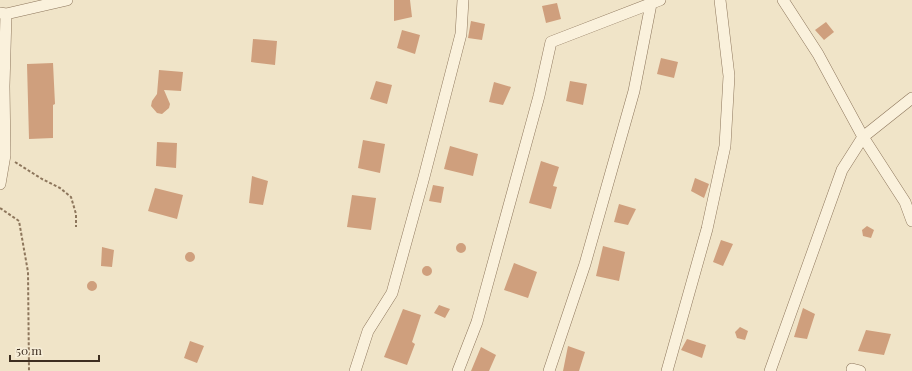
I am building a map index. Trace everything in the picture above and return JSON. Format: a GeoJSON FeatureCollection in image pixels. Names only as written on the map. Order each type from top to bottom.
{"type":"FeatureCollection","features":[{"type":"Feature","properties":{"kind":"street"},"geometry":{"type":"LineString","coordinates":[[0,184],[5,155],[3,13],[67,0]]}},
{"type":"Feature","properties":{"kind":"street"},"geometry":{"type":"LineString","coordinates":[[355,371],[368,330],[392,293],[461,34],[463,0]]}},
{"type":"Feature","properties":{"kind":"street"},"geometry":{"type":"LineString","coordinates":[[668,371],[707,229],[725,146],[730,76],[720,0]]}},
{"type":"Feature","properties":{"kind":"street"},"geometry":{"type":"LineString","coordinates":[[783,0],[818,54],[863,138],[905,202],[912,221]]}},
{"type":"Feature","properties":{"kind":"street"},"geometry":{"type":"LineString","coordinates":[[458,371],[477,322],[539,96],[551,42],[656,2]]}},
{"type":"Feature","properties":{"kind":"street"},"geometry":{"type":"LineString","coordinates":[[549,371],[585,264],[634,91],[656,2]]}},
{"type":"Feature","properties":{"kind":"street"},"geometry":{"type":"LineString","coordinates":[[770,371],[842,170],[863,138],[912,98]]}},
{"type":"Feature","properties":{"kind":"path"},"geometry":{"type":"LineString","coordinates":[[5,155],[25,169],[60,188],[70,197],[76,214],[76,227]]}},
{"type":"Feature","properties":{"kind":"path"},"geometry":{"type":"LineString","coordinates":[[0,208],[19,221],[28,272],[29,371]]}},
{"type":"Feature","properties":{"kind":"building"},"geometry":{"type":"Polygon","coordinates":[[[394,0],[410,0],[412,17],[394,21],[394,0]]]}},
{"type":"Feature","properties":{"kind":"building"},"geometry":{"type":"Polygon","coordinates":[[[557,3],[561,19],[546,23],[542,6],[557,3]]]}},
{"type":"Feature","properties":{"kind":"building"},"geometry":{"type":"Polygon","coordinates":[[[471,21],[485,24],[482,40],[468,38],[471,21]]]}},
{"type":"Feature","properties":{"kind":"building"},"geometry":{"type":"Polygon","coordinates":[[[826,22],[834,32],[824,40],[815,30],[826,22]]]}},
{"type":"Feature","properties":{"kind":"building"},"geometry":{"type":"Polygon","coordinates":[[[402,30],[420,35],[415,54],[397,48],[402,30]]]}},
{"type":"Feature","properties":{"kind":"building"},"geometry":{"type":"Polygon","coordinates":[[[253,39],[277,41],[275,65],[251,62],[253,39]]]}},
{"type":"Feature","properties":{"kind":"building"},"geometry":{"type":"Polygon","coordinates":[[[661,58],[678,62],[674,78],[657,74],[661,58]]]}},
{"type":"Feature","properties":{"kind":"building"},"geometry":{"type":"Polygon","coordinates":[[[53,63],[55,104],[53,105],[53,138],[29,139],[27,64],[53,63]]]}},
{"type":"Feature","properties":{"kind":"building"},"geometry":{"type":"Polygon","coordinates":[[[159,70],[183,72],[181,91],[164,90],[170,104],[169,108],[162,114],[157,113],[151,106],[152,101],[157,94],[159,70]]]}},
{"type":"Feature","properties":{"kind":"building"},"geometry":{"type":"Polygon","coordinates":[[[376,81],[392,85],[387,104],[370,99],[376,81]]]}},
{"type":"Feature","properties":{"kind":"building"},"geometry":{"type":"Polygon","coordinates":[[[570,81],[587,84],[583,105],[566,101],[570,81]]]}},
{"type":"Feature","properties":{"kind":"building"},"geometry":{"type":"Polygon","coordinates":[[[494,82],[511,87],[503,105],[489,102],[494,82]]]}},
{"type":"Feature","properties":{"kind":"building"},"geometry":{"type":"Polygon","coordinates":[[[363,140],[385,144],[380,173],[358,168],[363,140]]]}},
{"type":"Feature","properties":{"kind":"building"},"geometry":{"type":"Polygon","coordinates":[[[157,142],[177,143],[176,168],[156,166],[157,142]]]}},
{"type":"Feature","properties":{"kind":"building"},"geometry":{"type":"Polygon","coordinates":[[[450,146],[478,154],[473,176],[444,169],[450,146]]]}},
{"type":"Feature","properties":{"kind":"building"},"geometry":{"type":"Polygon","coordinates":[[[541,161],[559,167],[553,186],[557,187],[551,209],[529,203],[541,161]]]}},
{"type":"Feature","properties":{"kind":"building"},"geometry":{"type":"Polygon","coordinates":[[[252,176],[268,181],[263,205],[249,203],[252,176]]]}},
{"type":"Feature","properties":{"kind":"building"},"geometry":{"type":"Polygon","coordinates":[[[695,178],[709,184],[704,198],[691,191],[695,178]]]}},
{"type":"Feature","properties":{"kind":"building"},"geometry":{"type":"Polygon","coordinates":[[[433,185],[444,187],[441,203],[429,201],[433,185]]]}},
{"type":"Feature","properties":{"kind":"building"},"geometry":{"type":"Polygon","coordinates":[[[155,188],[183,195],[177,219],[148,211],[155,188]]]}},
{"type":"Feature","properties":{"kind":"building"},"geometry":{"type":"Polygon","coordinates":[[[352,195],[376,198],[371,230],[347,227],[352,195]]]}},
{"type":"Feature","properties":{"kind":"building"},"geometry":{"type":"Polygon","coordinates":[[[619,204],[636,209],[628,225],[614,222],[619,204]]]}},
{"type":"Feature","properties":{"kind":"building"},"geometry":{"type":"Polygon","coordinates":[[[867,226],[874,230],[871,238],[863,236],[862,230],[867,226]]]}},
{"type":"Feature","properties":{"kind":"building"},"geometry":{"type":"Polygon","coordinates":[[[721,240],[733,244],[723,266],[713,262],[721,240]]]}},
{"type":"Feature","properties":{"kind":"building"},"geometry":{"type":"Polygon","coordinates":[[[459,243],[463,243],[465,244],[465,252],[459,253],[456,250],[456,246],[459,243]]]}},
{"type":"Feature","properties":{"kind":"building"},"geometry":{"type":"Polygon","coordinates":[[[603,246],[625,252],[619,281],[596,276],[603,246]]]}},
{"type":"Feature","properties":{"kind":"building"},"geometry":{"type":"Polygon","coordinates":[[[102,247],[114,250],[112,267],[101,266],[102,247]]]}},
{"type":"Feature","properties":{"kind":"building"},"geometry":{"type":"Polygon","coordinates":[[[188,252],[192,252],[194,253],[194,261],[188,262],[185,259],[185,255],[188,252]]]}},
{"type":"Feature","properties":{"kind":"building"},"geometry":{"type":"Polygon","coordinates":[[[514,263],[537,272],[528,298],[504,290],[514,263]]]}},
{"type":"Feature","properties":{"kind":"building"},"geometry":{"type":"Polygon","coordinates":[[[425,266],[429,266],[431,267],[431,275],[425,276],[422,273],[422,269],[425,266]]]}},
{"type":"Feature","properties":{"kind":"building"},"geometry":{"type":"Polygon","coordinates":[[[90,281],[94,281],[96,282],[96,290],[90,291],[87,288],[87,284],[90,281]]]}},
{"type":"Feature","properties":{"kind":"building"},"geometry":{"type":"Polygon","coordinates":[[[439,305],[450,309],[445,318],[434,313],[439,305]]]}},
{"type":"Feature","properties":{"kind":"building"},"geometry":{"type":"Polygon","coordinates":[[[803,308],[815,314],[807,339],[794,337],[803,308]]]}},
{"type":"Feature","properties":{"kind":"building"},"geometry":{"type":"Polygon","coordinates":[[[403,309],[421,315],[412,342],[415,344],[407,365],[384,357],[403,309]]]}},
{"type":"Feature","properties":{"kind":"building"},"geometry":{"type":"Polygon","coordinates":[[[740,327],[748,331],[745,340],[737,338],[735,332],[740,327]]]}},
{"type":"Feature","properties":{"kind":"building"},"geometry":{"type":"Polygon","coordinates":[[[866,330],[891,334],[884,355],[858,351],[866,330]]]}},
{"type":"Feature","properties":{"kind":"building"},"geometry":{"type":"Polygon","coordinates":[[[687,339],[706,345],[702,358],[681,350],[687,339]]]}},
{"type":"Feature","properties":{"kind":"building"},"geometry":{"type":"Polygon","coordinates":[[[190,341],[204,346],[197,363],[184,358],[190,341]]]}},
{"type":"Feature","properties":{"kind":"building"},"geometry":{"type":"Polygon","coordinates":[[[568,346],[585,352],[579,371],[563,371],[568,346]]]}},
{"type":"Feature","properties":{"kind":"building"},"geometry":{"type":"Polygon","coordinates":[[[481,347],[496,355],[489,371],[471,371],[481,347]]]}}]}
